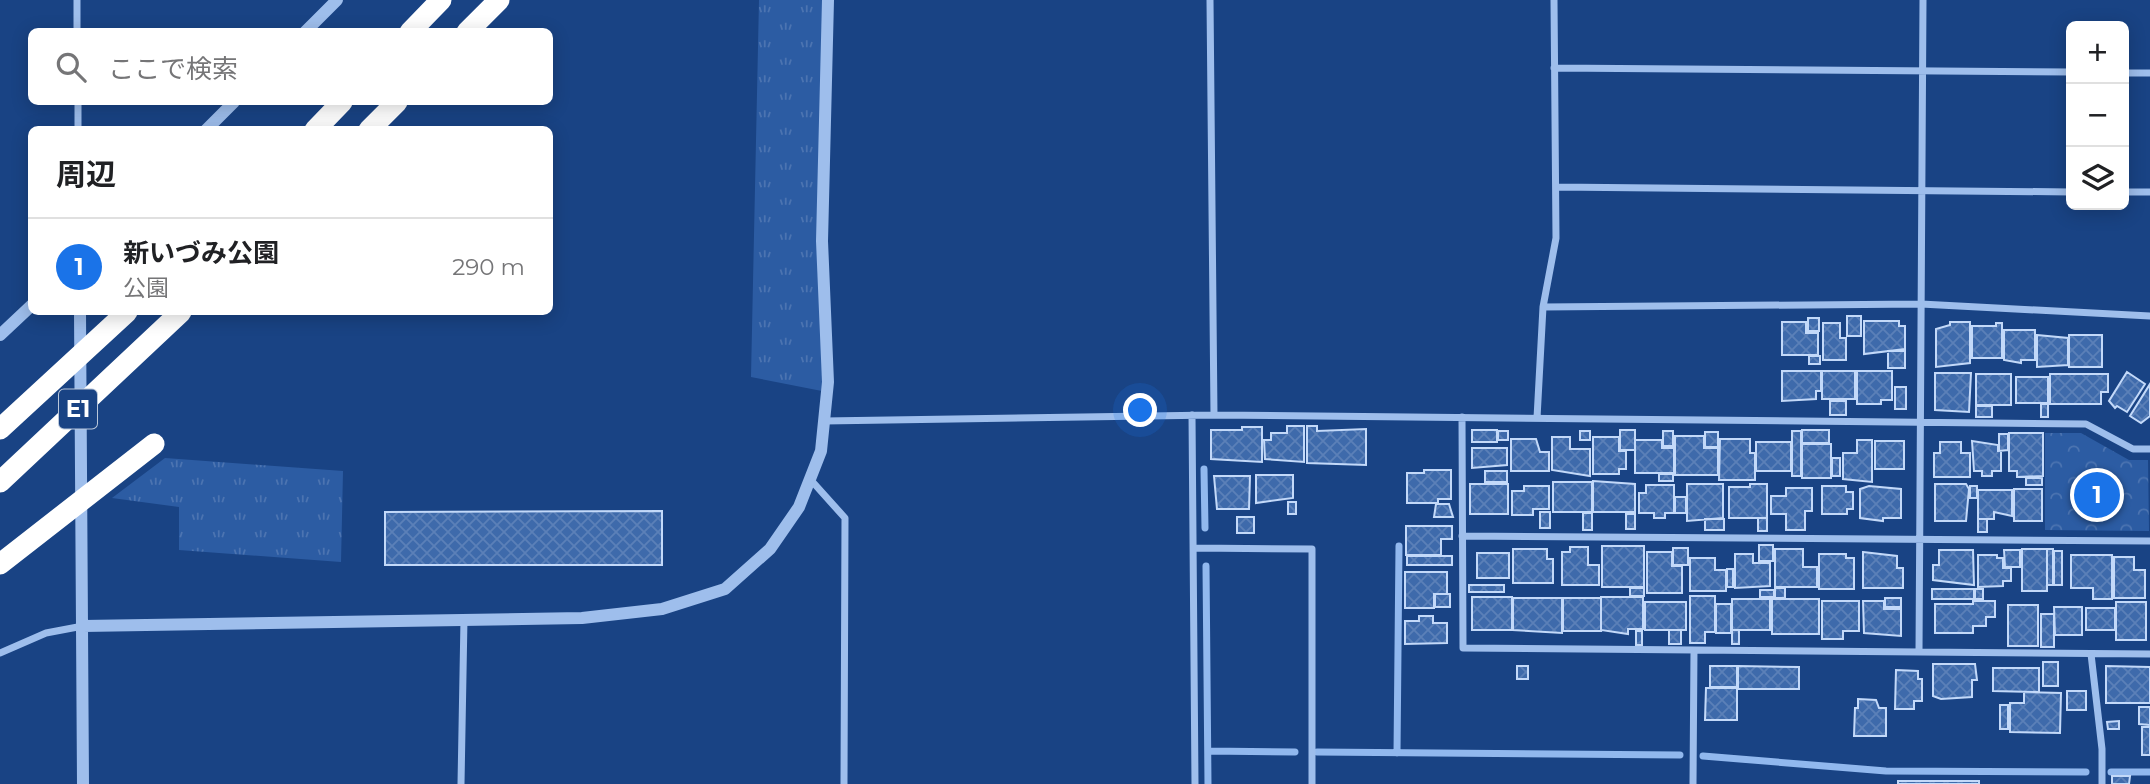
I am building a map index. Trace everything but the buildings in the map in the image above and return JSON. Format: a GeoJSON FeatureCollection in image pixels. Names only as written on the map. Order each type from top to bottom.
{"type":"FeatureCollection","features":[{"type":"Feature","properties":{"kind":"highway"},"geometry":{"type":"LineString","coordinates":[[414,28],[441,0]]}},
{"type":"Feature","properties":{"kind":"highway"},"geometry":{"type":"LineString","coordinates":[[471,28],[499,0]]}},
{"type":"Feature","properties":{"kind":"highway"},"geometry":{"type":"LineString","coordinates":[[319,126],[339,105]]}},
{"type":"Feature","properties":{"kind":"highway"},"geometry":{"type":"LineString","coordinates":[[373,126],[394,105]]}},
{"type":"Feature","properties":{"kind":"highway","name":"E1"},"geometry":{"type":"LineString","coordinates":[[4,426],[124,315]]}},
{"type":"Feature","properties":{"kind":"highway","name":"E1"},"geometry":{"type":"LineString","coordinates":[[6,477],[178,315]]}},
{"type":"Feature","properties":{"kind":"highway"},"geometry":{"type":"LineString","coordinates":[[0,564],[154,444]]}},
{"type":"Feature","properties":{"kind":"street"},"geometry":{"type":"LineString","coordinates":[[77,0],[77,28]]}},
{"type":"Feature","properties":{"kind":"street"},"geometry":{"type":"LineString","coordinates":[[309,28],[337,0]]}},
{"type":"Feature","properties":{"kind":"street"},"geometry":{"type":"LineString","coordinates":[[0,653],[46,633],[83,626],[582,618],[662,609],[725,589],[770,549],[799,507],[821,451],[828,382],[822,240],[828,0]]}},
{"type":"Feature","properties":{"kind":"street"},"geometry":{"type":"LineString","coordinates":[[1210,0],[1214,415]]}},
{"type":"Feature","properties":{"kind":"street"},"geometry":{"type":"LineString","coordinates":[[1538,418],[1543,307],[1556,238],[1554,0]]}},
{"type":"Feature","properties":{"kind":"street"},"geometry":{"type":"LineString","coordinates":[[1919,652],[1923,0]]}},
{"type":"Feature","properties":{"kind":"street"},"geometry":{"type":"LineString","coordinates":[[1554,68],[2066,72]]}},
{"type":"Feature","properties":{"kind":"street"},"geometry":{"type":"LineString","coordinates":[[2129,73],[2150,73]]}},
{"type":"Feature","properties":{"kind":"street"},"geometry":{"type":"LineString","coordinates":[[78,105],[78,126]]}},
{"type":"Feature","properties":{"kind":"street"},"geometry":{"type":"LineString","coordinates":[[210,126],[231,105]]}},
{"type":"Feature","properties":{"kind":"street"},"geometry":{"type":"LineString","coordinates":[[1556,187],[2066,192]]}},
{"type":"Feature","properties":{"kind":"street"},"geometry":{"type":"LineString","coordinates":[[2129,192],[2150,192]]}},
{"type":"Feature","properties":{"kind":"street"},"geometry":{"type":"LineString","coordinates":[[1543,307],[1921,304],[2150,316]]}},
{"type":"Feature","properties":{"kind":"street"},"geometry":{"type":"LineString","coordinates":[[0,335],[28,309]]}},
{"type":"Feature","properties":{"kind":"street"},"geometry":{"type":"LineString","coordinates":[[80,315],[83,784]]}},
{"type":"Feature","properties":{"kind":"street"},"geometry":{"type":"LineString","coordinates":[[1192,415],[1195,784]]}},
{"type":"Feature","properties":{"kind":"street"},"geometry":{"type":"LineString","coordinates":[[824,421],[1214,415],[2086,424],[2133,449],[2150,449]]}},
{"type":"Feature","properties":{"kind":"street"},"geometry":{"type":"LineString","coordinates":[[1462,417],[1463,648],[2150,654]]}},
{"type":"Feature","properties":{"kind":"street"},"geometry":{"type":"LineString","coordinates":[[810,479],[845,518],[844,784]]}},
{"type":"Feature","properties":{"kind":"street"},"geometry":{"type":"LineString","coordinates":[[1462,536],[2150,541]]}},
{"type":"Feature","properties":{"kind":"street"},"geometry":{"type":"LineString","coordinates":[[1194,548],[1312,549],[1312,784]]}},
{"type":"Feature","properties":{"kind":"street"},"geometry":{"type":"LineString","coordinates":[[461,784],[464,619]]}},
{"type":"Feature","properties":{"kind":"street"},"geometry":{"type":"LineString","coordinates":[[1693,784],[1694,650]]}},
{"type":"Feature","properties":{"kind":"street"},"geometry":{"type":"LineString","coordinates":[[2091,654],[2102,749],[2102,784]]}},
{"type":"Feature","properties":{"kind":"green space"},"geometry":{"type":"Polygon","coordinates":[[[759,0],[828,0],[827,392],[751,377],[759,0]]]}},
{"type":"Feature","properties":{"kind":"green space"},"geometry":{"type":"Polygon","coordinates":[[[2045,433],[2081,433],[2129,460],[2148,460],[2149,531],[2045,530],[2045,433]]]}},
{"type":"Feature","properties":{"kind":"green space"},"geometry":{"type":"Polygon","coordinates":[[[165,458],[343,471],[341,562],[179,550],[179,507],[112,498],[165,458]]]}},
{"type":"Feature","properties":{"kind":"waterway"},"geometry":{"type":"LineString","coordinates":[[1204,469],[1205,528]]}},
{"type":"Feature","properties":{"kind":"waterway"},"geometry":{"type":"LineString","coordinates":[[1397,753],[1399,546]]}},
{"type":"Feature","properties":{"kind":"waterway"},"geometry":{"type":"LineString","coordinates":[[1206,566],[1208,784]]}},
{"type":"Feature","properties":{"kind":"waterway"},"geometry":{"type":"LineString","coordinates":[[1208,751],[1295,752]]}},
{"type":"Feature","properties":{"kind":"waterway"},"geometry":{"type":"LineString","coordinates":[[1317,752],[1680,755]]}},
{"type":"Feature","properties":{"kind":"waterway"},"geometry":{"type":"LineString","coordinates":[[1703,756],[1886,771],[2086,772]]}},
{"type":"Feature","properties":{"kind":"waterway"},"geometry":{"type":"LineString","coordinates":[[2111,772],[2150,772]]}},
{"type":"Feature","properties":{"kind":"place","name":"新いづみ公園"},"geometry":{"type":"Point","coordinates":[2097,495]}}]}
